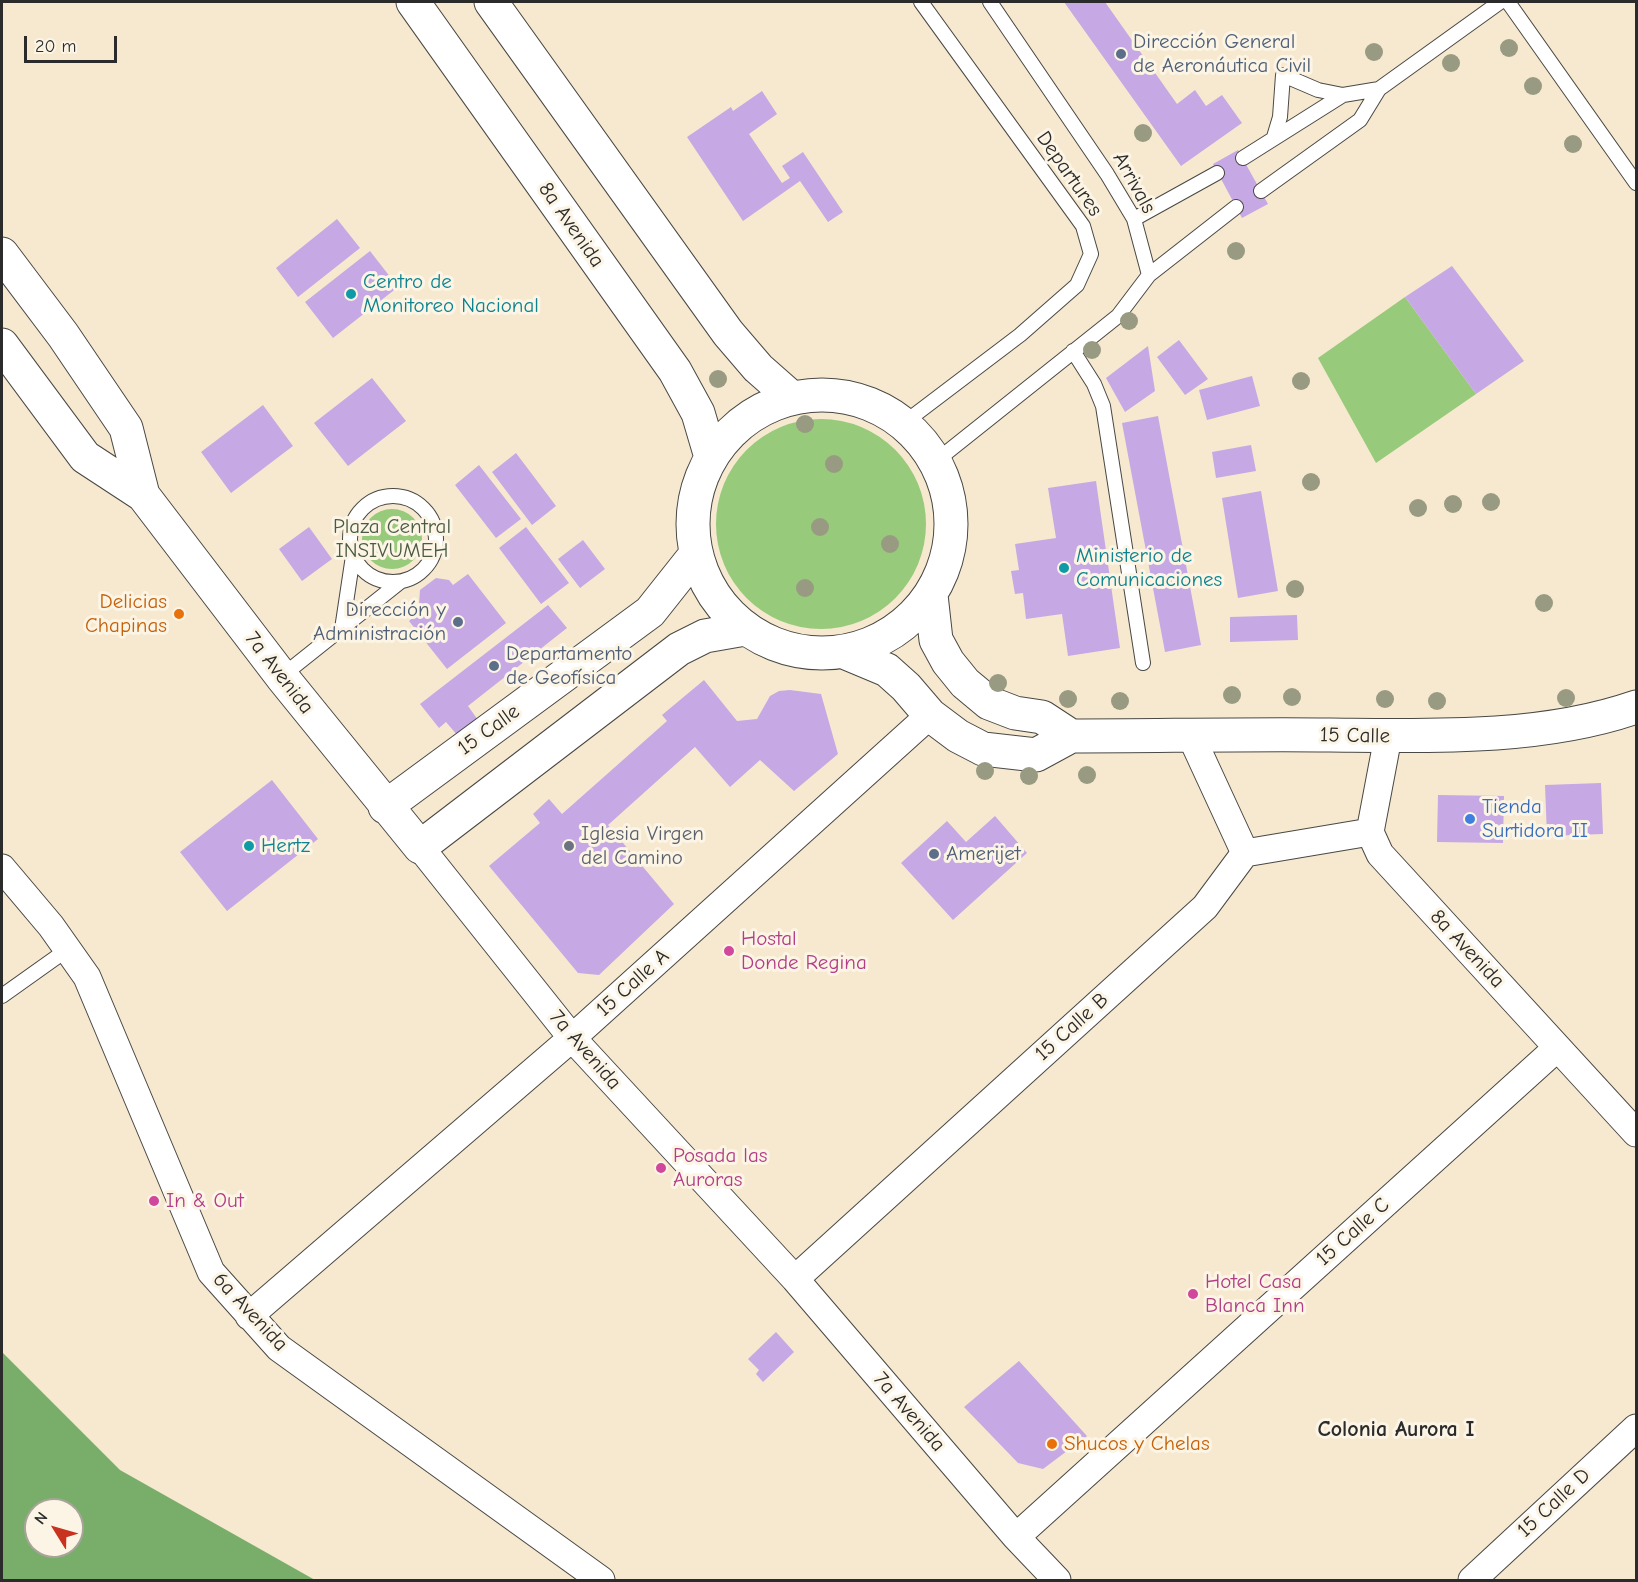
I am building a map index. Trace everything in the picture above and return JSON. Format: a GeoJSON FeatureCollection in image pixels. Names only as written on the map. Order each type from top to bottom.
{"type":"FeatureCollection","features":[{"type":"Feature","properties":{"kind":"main road","name":"8a Avenida"},"geometry":{"type":"LineString","coordinates":[[413,2],[675,371],[698,413],[711,457]]}},
{"type":"Feature","properties":{"kind":"main road"},"geometry":{"type":"LineString","coordinates":[[491,2],[728,333],[758,368],[792,398]]}},
{"type":"Feature","properties":{"kind":"main road","name":"7a Avenida"},"geometry":{"type":"LineString","coordinates":[[2,254],[63,335],[126,428],[143,495]]}},
{"type":"Feature","properties":{"kind":"main road","name":"7a Avenida"},"geometry":{"type":"LineString","coordinates":[[2,345],[85,457],[143,495],[282,677],[385,807],[420,847]]}},
{"type":"Feature","properties":{"kind":"main road"},"geometry":{"type":"LineString","coordinates":[[840,395],[862,400],[904,423],[936,461],[948,494],[952,528],[945,563],[931,595],[907,621],[878,641],[844,652],[810,654],[776,646],[745,629],[723,608],[706,583],[696,554],[693,521],[696,499],[711,457],[733,430],[760,410],[792,398],[840,395]]}},
{"type":"Feature","properties":{"kind":"main road","name":"15 Calle"},"geometry":{"type":"LineString","coordinates":[[385,807],[650,612],[696,554]]}},
{"type":"Feature","properties":{"kind":"main road"},"geometry":{"type":"LineString","coordinates":[[931,595],[936,640],[948,662],[965,683],[989,703],[1016,714],[1042,717],[1071,736]]}},
{"type":"Feature","properties":{"kind":"main road"},"geometry":{"type":"LineString","coordinates":[[420,847],[679,649],[705,636],[745,629]]}},
{"type":"Feature","properties":{"kind":"main road","name":"15 Calle"},"geometry":{"type":"LineString","coordinates":[[844,652],[887,670],[906,687],[930,715],[958,736],[983,749],[1002,752],[1036,754],[1071,736],[1388,737],[1516,731],[1618,714],[1636,708]]}},
{"type":"Feature","properties":{"kind":"street","name":"15 Calle A"},"geometry":{"type":"LineString","coordinates":[[249,1316],[572,1038],[930,715]]}},
{"type":"Feature","properties":{"kind":"street"},"geometry":{"type":"LineString","coordinates":[[1191,736],[1245,853],[1370,832],[1388,737]]}},
{"type":"Feature","properties":{"kind":"street","name":"8a Avenida"},"geometry":{"type":"LineString","coordinates":[[1370,832],[1380,854],[1636,1133]]}},
{"type":"Feature","properties":{"kind":"street","name":"7a Avenida"},"geometry":{"type":"LineString","coordinates":[[420,847],[572,1038],[795,1279],[1016,1537],[1057,1581]]}},
{"type":"Feature","properties":{"kind":"street","name":"15 Calle B"},"geometry":{"type":"LineString","coordinates":[[795,1279],[1205,907],[1245,853]]}},
{"type":"Feature","properties":{"kind":"street","name":"6a Avenida"},"geometry":{"type":"LineString","coordinates":[[2,868],[68,949],[87,977],[211,1272],[279,1348],[601,1581]]}},
{"type":"Feature","properties":{"kind":"street","name":"15 Calle C"},"geometry":{"type":"LineString","coordinates":[[1016,1537],[1557,1048]]}},
{"type":"Feature","properties":{"kind":"street","name":"15 Calle D"},"geometry":{"type":"LineString","coordinates":[[1472,1581],[1636,1428]]}},
{"type":"Feature","properties":{"kind":"lane","name":"Departures"},"geometry":{"type":"LineString","coordinates":[[904,423],[1020,335],[1077,285],[1091,254],[1083,226],[921,2]]}},
{"type":"Feature","properties":{"kind":"lane","name":"Arrivals"},"geometry":{"type":"LineString","coordinates":[[990,2],[1107,174],[1134,219],[1149,275]]}},
{"type":"Feature","properties":{"kind":"lane"},"geometry":{"type":"LineString","coordinates":[[1261,191],[1360,120],[1379,88],[1500,2]]}},
{"type":"Feature","properties":{"kind":"lane"},"geometry":{"type":"LineString","coordinates":[[1508,2],[1636,183]]}},
{"type":"Feature","properties":{"kind":"lane"},"geometry":{"type":"LineString","coordinates":[[1274,137],[1280,117],[1283,75],[1318,90],[1342,95]]}},
{"type":"Feature","properties":{"kind":"lane"},"geometry":{"type":"LineString","coordinates":[[1243,158],[1342,95],[1379,88]]}},
{"type":"Feature","properties":{"kind":"lane"},"geometry":{"type":"LineString","coordinates":[[1134,219],[1217,173]]}},
{"type":"Feature","properties":{"kind":"lane"},"geometry":{"type":"LineString","coordinates":[[936,461],[1118,316],[1149,275],[1236,207]]}},
{"type":"Feature","properties":{"kind":"lane"},"geometry":{"type":"LineString","coordinates":[[1073,351],[1094,384],[1103,406],[1143,663]]}},
{"type":"Feature","properties":{"kind":"lane"},"geometry":{"type":"LineString","coordinates":[[282,677],[342,629],[400,582],[413,577],[425,568],[433,556],[436,542],[435,527],[429,514],[407,497],[385,496],[366,504],[356,515],[350,528],[349,542],[352,556],[342,629]]}},
{"type":"Feature","properties":{"kind":"lane"},"geometry":{"type":"LineString","coordinates":[[352,556],[360,568],[372,577],[385,582],[400,582]]}},
{"type":"Feature","properties":{"kind":"lane"},"geometry":{"type":"LineString","coordinates":[[2,996],[68,949]]}},
{"type":"Feature","properties":{"kind":"green space"},"geometry":{"type":"Polygon","coordinates":[[[1405,297],[1476,394],[1376,463],[1318,358],[1405,297]]]}},
{"type":"Feature","properties":{"kind":"green space"},"geometry":{"type":"Polygon","coordinates":[[[811,419],[831,419],[852,423],[871,431],[902,457],[914,474],[922,493],[926,524],[922,555],[914,574],[888,605],[871,617],[852,625],[831,629],[811,629],[790,625],[771,617],[740,591],[728,574],[720,555],[716,534],[716,514],[720,493],[728,474],[754,443],[771,431],[790,423],[811,419]]]}},
{"type":"Feature","properties":{"kind":"green space","name":"Plaza Central INSIVUMEH"},"geometry":{"type":"Polygon","coordinates":[[[392,509],[409,514],[417,522],[422,539],[417,556],[409,564],[392,569],[375,564],[367,556],[362,539],[367,522],[375,514],[392,509]]]}},
{"type":"Feature","properties":{"kind":"green space"},"geometry":{"type":"Polygon","coordinates":[[[2,1352],[120,1470],[315,1580],[2,1580],[2,1352]]]}},
{"type":"Feature","properties":{"kind":"building"},"geometry":{"type":"Polygon","coordinates":[[[1064,2],[1105,2],[1177,104],[1195,90],[1206,106],[1222,95],[1242,123],[1181,166],[1064,2]]]}},
{"type":"Feature","properties":{"kind":"building"},"geometry":{"type":"Polygon","coordinates":[[[762,91],[777,114],[749,134],[782,183],[790,178],[782,166],[803,152],[843,212],[828,222],[800,181],[743,221],[687,137],[731,107],[733,111],[762,91]]]}},
{"type":"Feature","properties":{"kind":"building"},"geometry":{"type":"Polygon","coordinates":[[[1238,150],[1268,204],[1242,218],[1213,164],[1238,150]]]}},
{"type":"Feature","properties":{"kind":"building"},"geometry":{"type":"Polygon","coordinates":[[[337,219],[360,248],[298,297],[276,268],[337,219]]]}},
{"type":"Feature","properties":{"kind":"building","name":"Centro de Monitoreo Nacional"},"geometry":{"type":"Polygon","coordinates":[[[370,251],[398,287],[333,338],[305,302],[370,251]]]}},
{"type":"Feature","properties":{"kind":"building"},"geometry":{"type":"Polygon","coordinates":[[[1452,266],[1524,361],[1476,394],[1405,297],[1452,266]]]}},
{"type":"Feature","properties":{"kind":"building"},"geometry":{"type":"Polygon","coordinates":[[[1179,340],[1208,379],[1185,395],[1157,357],[1179,340]]]}},
{"type":"Feature","properties":{"kind":"building"},"geometry":{"type":"Polygon","coordinates":[[[1148,346],[1155,391],[1125,412],[1106,378],[1148,346]]]}},
{"type":"Feature","properties":{"kind":"building"},"geometry":{"type":"Polygon","coordinates":[[[1252,376],[1260,406],[1207,420],[1199,390],[1252,376]]]}},
{"type":"Feature","properties":{"kind":"building"},"geometry":{"type":"Polygon","coordinates":[[[372,378],[406,421],[348,466],[314,423],[372,378]]]}},
{"type":"Feature","properties":{"kind":"building"},"geometry":{"type":"Polygon","coordinates":[[[263,405],[293,446],[231,493],[201,452],[263,405]]]}},
{"type":"Feature","properties":{"kind":"building"},"geometry":{"type":"Polygon","coordinates":[[[1158,416],[1201,645],[1165,652],[1122,423],[1158,416]]]}},
{"type":"Feature","properties":{"kind":"building"},"geometry":{"type":"Polygon","coordinates":[[[1251,445],[1256,471],[1216,478],[1212,452],[1251,445]]]}},
{"type":"Feature","properties":{"kind":"building"},"geometry":{"type":"Polygon","coordinates":[[[516,453],[556,506],[532,525],[492,472],[516,453]]]}},
{"type":"Feature","properties":{"kind":"building"},"geometry":{"type":"Polygon","coordinates":[[[479,465],[521,519],[496,538],[455,485],[479,465]]]}},
{"type":"Feature","properties":{"kind":"building","name":"Ministerio de Comunicaciones"},"geometry":{"type":"Polygon","coordinates":[[[1096,481],[1120,648],[1068,656],[1062,614],[1026,619],[1023,593],[1015,594],[1011,571],[1019,570],[1015,544],[1056,538],[1048,488],[1096,481]]]}},
{"type":"Feature","properties":{"kind":"building"},"geometry":{"type":"Polygon","coordinates":[[[1261,491],[1278,591],[1238,598],[1222,498],[1261,491]]]}},
{"type":"Feature","properties":{"kind":"building"},"geometry":{"type":"Polygon","coordinates":[[[309,527],[332,559],[302,581],[279,549],[309,527]]]}},
{"type":"Feature","properties":{"kind":"building"},"geometry":{"type":"Polygon","coordinates":[[[526,527],[569,583],[541,604],[499,548],[526,527]]]}},
{"type":"Feature","properties":{"kind":"building"},"geometry":{"type":"Polygon","coordinates":[[[583,540],[605,569],[580,588],[558,559],[583,540]]]}},
{"type":"Feature","properties":{"kind":"building","name":"Dirección y Administración"},"geometry":{"type":"Polygon","coordinates":[[[468,574],[506,623],[447,669],[409,621],[423,609],[419,604],[420,590],[436,578],[449,580],[453,585],[468,574]]]}},
{"type":"Feature","properties":{"kind":"building","name":"Departamento de Geofísica"},"geometry":{"type":"Polygon","coordinates":[[[548,605],[567,628],[468,706],[478,720],[458,736],[446,722],[439,728],[420,704],[548,605]]]}},
{"type":"Feature","properties":{"kind":"building"},"geometry":{"type":"Polygon","coordinates":[[[1297,615],[1298,640],[1230,642],[1230,617],[1297,615]]]}},
{"type":"Feature","properties":{"kind":"building","name":"Iglesia Virgen del Camino"},"geometry":{"type":"Polygon","coordinates":[[[704,680],[737,721],[757,719],[770,696],[779,691],[821,694],[838,754],[794,791],[760,760],[730,787],[695,747],[608,825],[674,904],[599,975],[578,973],[489,866],[540,823],[533,814],[549,799],[562,814],[667,721],[662,715],[704,680]]]}},
{"type":"Feature","properties":{"kind":"building","name":"Hertz"},"geometry":{"type":"Polygon","coordinates":[[[272,780],[318,839],[227,911],[180,852],[272,780]]]}},
{"type":"Feature","properties":{"kind":"building"},"geometry":{"type":"Polygon","coordinates":[[[1601,783],[1603,834],[1547,836],[1545,785],[1601,783]]]}},
{"type":"Feature","properties":{"kind":"building","name":"Tienda Surtidora II"},"geometry":{"type":"Polygon","coordinates":[[[1438,795],[1504,796],[1503,843],[1437,842],[1438,795]]]}},
{"type":"Feature","properties":{"kind":"building"},"geometry":{"type":"Polygon","coordinates":[[[995,816],[1027,853],[953,920],[901,863],[947,821],[966,842],[995,816]]]}},
{"type":"Feature","properties":{"kind":"building"},"geometry":{"type":"Polygon","coordinates":[[[776,1332],[794,1352],[763,1382],[756,1374],[759,1370],[748,1359],[776,1332]]]}},
{"type":"Feature","properties":{"kind":"building"},"geometry":{"type":"Polygon","coordinates":[[[1019,1361],[1087,1436],[1043,1469],[1018,1463],[964,1407],[1019,1361]]]}},
{"type":"Feature","properties":{"kind":"place","name":"Dirección General de Aeronáutica Civil"},"geometry":{"type":"Point","coordinates":[1121,54]}},
{"type":"Feature","properties":{"kind":"place","name":"Centro de Monitoreo Nacional"},"geometry":{"type":"Point","coordinates":[351,294]}},
{"type":"Feature","properties":{"kind":"place","name":"Ministerio de Comunicaciones"},"geometry":{"type":"Point","coordinates":[1064,568]}},
{"type":"Feature","properties":{"kind":"place","name":"Delicias Chapinas"},"geometry":{"type":"Point","coordinates":[179,614]}},
{"type":"Feature","properties":{"kind":"place","name":"Dirección y Administración"},"geometry":{"type":"Point","coordinates":[458,622]}},
{"type":"Feature","properties":{"kind":"place","name":"Departamento de Geofísica"},"geometry":{"type":"Point","coordinates":[494,666]}},
{"type":"Feature","properties":{"kind":"place","name":"Tienda Surtidora II"},"geometry":{"type":"Point","coordinates":[1470,819]}},
{"type":"Feature","properties":{"kind":"place","name":"Hertz"},"geometry":{"type":"Point","coordinates":[249,846]}},
{"type":"Feature","properties":{"kind":"place","name":"Iglesia Virgen del Camino"},"geometry":{"type":"Point","coordinates":[569,846]}},
{"type":"Feature","properties":{"kind":"place","name":"Amerijet"},"geometry":{"type":"Point","coordinates":[934,854]}},
{"type":"Feature","properties":{"kind":"place","name":"Hostal Donde Regina"},"geometry":{"type":"Point","coordinates":[729,951]}},
{"type":"Feature","properties":{"kind":"place","name":"Posada las Auroras"},"geometry":{"type":"Point","coordinates":[661,1168]}},
{"type":"Feature","properties":{"kind":"place","name":"In & Out"},"geometry":{"type":"Point","coordinates":[154,1201]}},
{"type":"Feature","properties":{"kind":"place","name":"Hotel Casa Blanca Inn"},"geometry":{"type":"Point","coordinates":[1193,1294]}},
{"type":"Feature","properties":{"kind":"place","name":"Shucos y Chelas"},"geometry":{"type":"Point","coordinates":[1052,1444]}},
{"type":"Feature","properties":{"kind":"district","name":"Colonia Aurora I"},"geometry":{"type":"Point","coordinates":[1396,1430]}}]}
